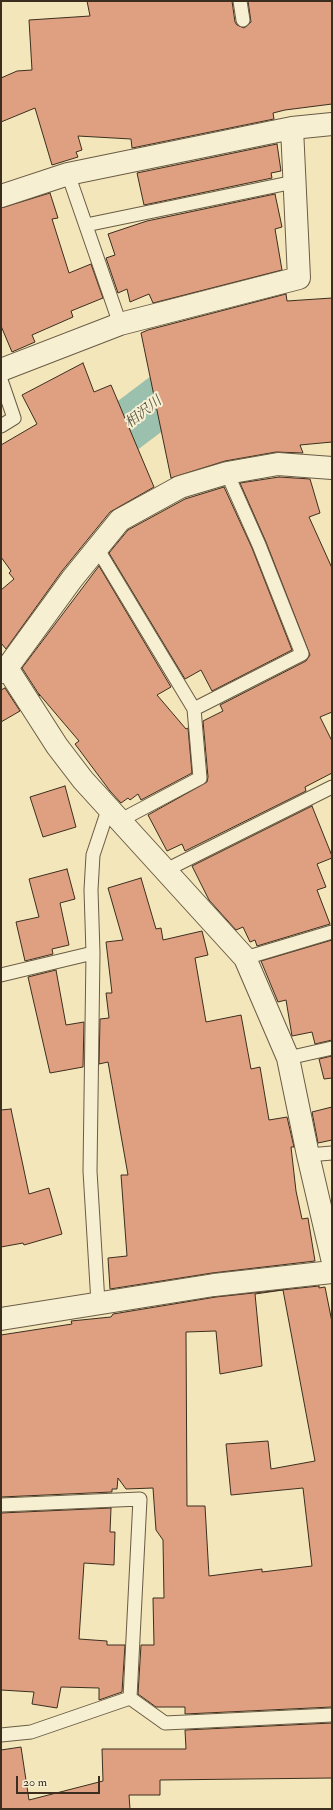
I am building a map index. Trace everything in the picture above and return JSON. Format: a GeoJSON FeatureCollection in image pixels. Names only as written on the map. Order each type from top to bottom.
{"type":"FeatureCollection","features":[{"type":"Feature","properties":{"kind":"street"},"geometry":{"type":"LineString","coordinates":[[1,196],[68,174],[292,128],[332,124]]}},
{"type":"Feature","properties":{"kind":"street"},"geometry":{"type":"LineString","coordinates":[[2,370],[120,324],[299,278],[292,128]]}},
{"type":"Feature","properties":{"kind":"street"},"geometry":{"type":"LineString","coordinates":[[332,468],[278,464],[227,472],[180,487],[120,520],[3,667],[57,746],[113,815],[166,870],[245,958],[288,1058],[308,1155],[332,1258]]}},
{"type":"Feature","properties":{"kind":"street"},"geometry":{"type":"LineString","coordinates":[[1,1319],[214,1285],[332,1272]]}},
{"type":"Feature","properties":{"kind":"lane"},"geometry":{"type":"LineString","coordinates":[[240,1],[243,20]]}},
{"type":"Feature","properties":{"kind":"lane"},"geometry":{"type":"LineString","coordinates":[[68,174],[120,324]]}},
{"type":"Feature","properties":{"kind":"lane"},"geometry":{"type":"LineString","coordinates":[[86,225],[294,182]]}},
{"type":"Feature","properties":{"kind":"lane"},"geometry":{"type":"LineString","coordinates":[[1,426],[14,418],[2,370]]}},
{"type":"Feature","properties":{"kind":"lane"},"geometry":{"type":"LineString","coordinates":[[194,709],[302,654],[259,545],[227,472]]}},
{"type":"Feature","properties":{"kind":"lane"},"geometry":{"type":"LineString","coordinates":[[97,548],[194,709],[200,778],[113,815],[93,855],[90,1171],[98,1303]]}},
{"type":"Feature","properties":{"kind":"lane"},"geometry":{"type":"LineString","coordinates":[[166,870],[332,787]]}},
{"type":"Feature","properties":{"kind":"lane"},"geometry":{"type":"LineString","coordinates":[[245,958],[332,932]]}},
{"type":"Feature","properties":{"kind":"lane"},"geometry":{"type":"LineString","coordinates":[[1,975],[93,953]]}},
{"type":"Feature","properties":{"kind":"lane"},"geometry":{"type":"LineString","coordinates":[[288,1058],[332,1048]]}},
{"type":"Feature","properties":{"kind":"lane"},"geometry":{"type":"LineString","coordinates":[[308,1155],[332,1153]]}},
{"type":"Feature","properties":{"kind":"lane"},"geometry":{"type":"LineString","coordinates":[[1,1505],[140,1499],[130,1698]]}},
{"type":"Feature","properties":{"kind":"lane"},"geometry":{"type":"LineString","coordinates":[[130,1698],[165,1723],[332,1715]]}},
{"type":"Feature","properties":{"kind":"lane"},"geometry":{"type":"LineString","coordinates":[[1,1735],[31,1732],[130,1698]]}},
{"type":"Feature","properties":{"kind":"building"},"geometry":{"type":"Polygon","coordinates":[[[87,1],[232,1],[235,22],[237,25],[244,28],[251,22],[248,1],[332,1],[332,104],[285,110],[273,113],[274,119],[132,148],[131,139],[78,136],[82,150],[76,152],[78,157],[52,165],[35,108],[1,122],[1,78],[17,71],[32,70],[29,20],[90,16],[87,1]]]}},
{"type":"Feature","properties":{"kind":"building"},"geometry":{"type":"Polygon","coordinates":[[[277,144],[281,171],[271,173],[272,178],[144,205],[137,173],[277,144]]]}},
{"type":"Feature","properties":{"kind":"building"},"geometry":{"type":"Polygon","coordinates":[[[50,193],[58,218],[52,219],[69,273],[91,264],[103,298],[71,311],[73,317],[32,335],[35,342],[12,352],[1,326],[1,208],[50,193]]]}},
{"type":"Feature","properties":{"kind":"building"},"geometry":{"type":"Polygon","coordinates":[[[275,194],[282,227],[275,229],[282,270],[153,303],[149,294],[130,302],[127,289],[118,293],[106,258],[115,255],[108,234],[147,221],[275,194]]]}},
{"type":"Feature","properties":{"kind":"building"},"geometry":{"type":"Polygon","coordinates":[[[286,294],[287,301],[332,298],[332,442],[300,445],[303,453],[276,452],[225,461],[171,478],[141,333],[286,294]]]}},
{"type":"Feature","properties":{"kind":"building"},"geometry":{"type":"Polygon","coordinates":[[[83,363],[94,392],[111,385],[154,487],[110,512],[62,571],[6,649],[1,643],[1,590],[14,579],[9,573],[11,571],[1,557],[1,445],[37,424],[22,395],[83,363]]]}},
{"type":"Feature","properties":{"kind":"building"},"geometry":{"type":"Polygon","coordinates":[[[279,477],[310,479],[320,513],[309,517],[332,568],[332,712],[320,717],[332,741],[332,773],[305,787],[306,791],[185,851],[182,844],[167,851],[148,815],[207,782],[208,777],[203,721],[223,711],[220,705],[306,661],[310,655],[266,542],[240,483],[279,477]]]}},
{"type":"Feature","properties":{"kind":"building"},"geometry":{"type":"Polygon","coordinates":[[[224,487],[252,548],[292,650],[212,691],[201,670],[185,679],[109,553],[128,530],[185,499],[224,487]]]}},
{"type":"Feature","properties":{"kind":"building"},"geometry":{"type":"Polygon","coordinates":[[[99,566],[171,687],[157,695],[186,729],[188,728],[192,773],[141,800],[138,794],[130,800],[128,798],[121,803],[110,791],[75,744],[79,741],[39,694],[40,696],[22,668],[99,566]]]}},
{"type":"Feature","properties":{"kind":"building"},"geometry":{"type":"Polygon","coordinates":[[[5,688],[20,711],[1,722],[1,690],[5,688]]]}},
{"type":"Feature","properties":{"kind":"building"},"geometry":{"type":"Polygon","coordinates":[[[65,786],[76,827],[43,837],[30,797],[65,786]]]}},
{"type":"Feature","properties":{"kind":"building"},"geometry":{"type":"Polygon","coordinates":[[[312,806],[332,856],[332,858],[317,864],[326,887],[317,890],[330,924],[257,946],[255,940],[250,942],[243,927],[236,930],[209,900],[192,866],[312,806]]]}},
{"type":"Feature","properties":{"kind":"building"},"geometry":{"type":"Polygon","coordinates":[[[67,869],[75,899],[60,903],[69,945],[52,949],[53,954],[25,961],[16,922],[39,917],[29,879],[67,869]]]}},
{"type":"Feature","properties":{"kind":"building"},"geometry":{"type":"Polygon","coordinates":[[[141,878],[156,929],[161,928],[163,940],[202,931],[208,955],[195,958],[206,1022],[241,1015],[251,1069],[260,1067],[269,1120],[287,1117],[294,1147],[291,1147],[296,1191],[302,1219],[308,1218],[315,1261],[212,1273],[110,1289],[108,1258],[127,1256],[121,1175],[128,1175],[108,1062],[99,1064],[100,1019],[109,1018],[106,993],[112,993],[106,942],[123,940],[108,888],[141,878]]]}},
{"type":"Feature","properties":{"kind":"building"},"geometry":{"type":"Polygon","coordinates":[[[332,940],[332,1040],[315,1044],[312,1032],[292,1036],[286,1000],[278,1002],[261,961],[332,940]]]}},
{"type":"Feature","properties":{"kind":"building"},"geometry":{"type":"Polygon","coordinates":[[[56,970],[66,1025],[84,1022],[83,1067],[50,1073],[28,977],[56,970]]]}},
{"type":"Feature","properties":{"kind":"building"},"geometry":{"type":"Polygon","coordinates":[[[332,1056],[332,1078],[324,1079],[319,1059],[332,1056]]]}},
{"type":"Feature","properties":{"kind":"building"},"geometry":{"type":"Polygon","coordinates":[[[332,1107],[332,1140],[318,1143],[312,1112],[332,1107]]]}},
{"type":"Feature","properties":{"kind":"building"},"geometry":{"type":"Polygon","coordinates":[[[11,1109],[29,1194],[49,1188],[62,1234],[24,1245],[23,1243],[1,1247],[1,1110],[11,1109]]]}},
{"type":"Feature","properties":{"kind":"building"},"geometry":{"type":"Polygon","coordinates":[[[319,1286],[319,1288],[325,1287],[332,1322],[332,1707],[185,1714],[185,1707],[156,1707],[138,1694],[141,1645],[154,1645],[153,1598],[164,1598],[163,1540],[156,1530],[153,1488],[126,1489],[118,1478],[117,1489],[112,1489],[112,1492],[1,1497],[1,1335],[72,1324],[71,1321],[111,1317],[113,1314],[216,1297],[319,1286]],[[283,1290],[255,1294],[262,1366],[220,1374],[216,1331],[186,1332],[187,1506],[205,1506],[209,1576],[262,1569],[262,1572],[312,1566],[303,1488],[231,1495],[226,1444],[268,1441],[271,1469],[315,1461],[283,1290]]]}},
{"type":"Feature","properties":{"kind":"building"},"geometry":{"type":"Polygon","coordinates":[[[111,1508],[110,1532],[115,1532],[114,1565],[84,1563],[79,1639],[107,1641],[107,1645],[125,1645],[122,1692],[99,1700],[99,1688],[61,1687],[57,1708],[32,1704],[34,1692],[1,1690],[1,1513],[111,1508]]]}},
{"type":"Feature","properties":{"kind":"building"},"geometry":{"type":"Polygon","coordinates":[[[332,1723],[332,1778],[160,1780],[160,1795],[129,1795],[130,1809],[1,1809],[1,1750],[21,1747],[29,1800],[103,1781],[102,1749],[186,1749],[185,1730],[332,1723]]]}},
{"type":"Feature","properties":{"kind":"waterway","name":"相沢川"},"geometry":{"type":"LineString","coordinates":[[1,508],[115,435],[168,395],[301,371],[332,368]]}}]}
